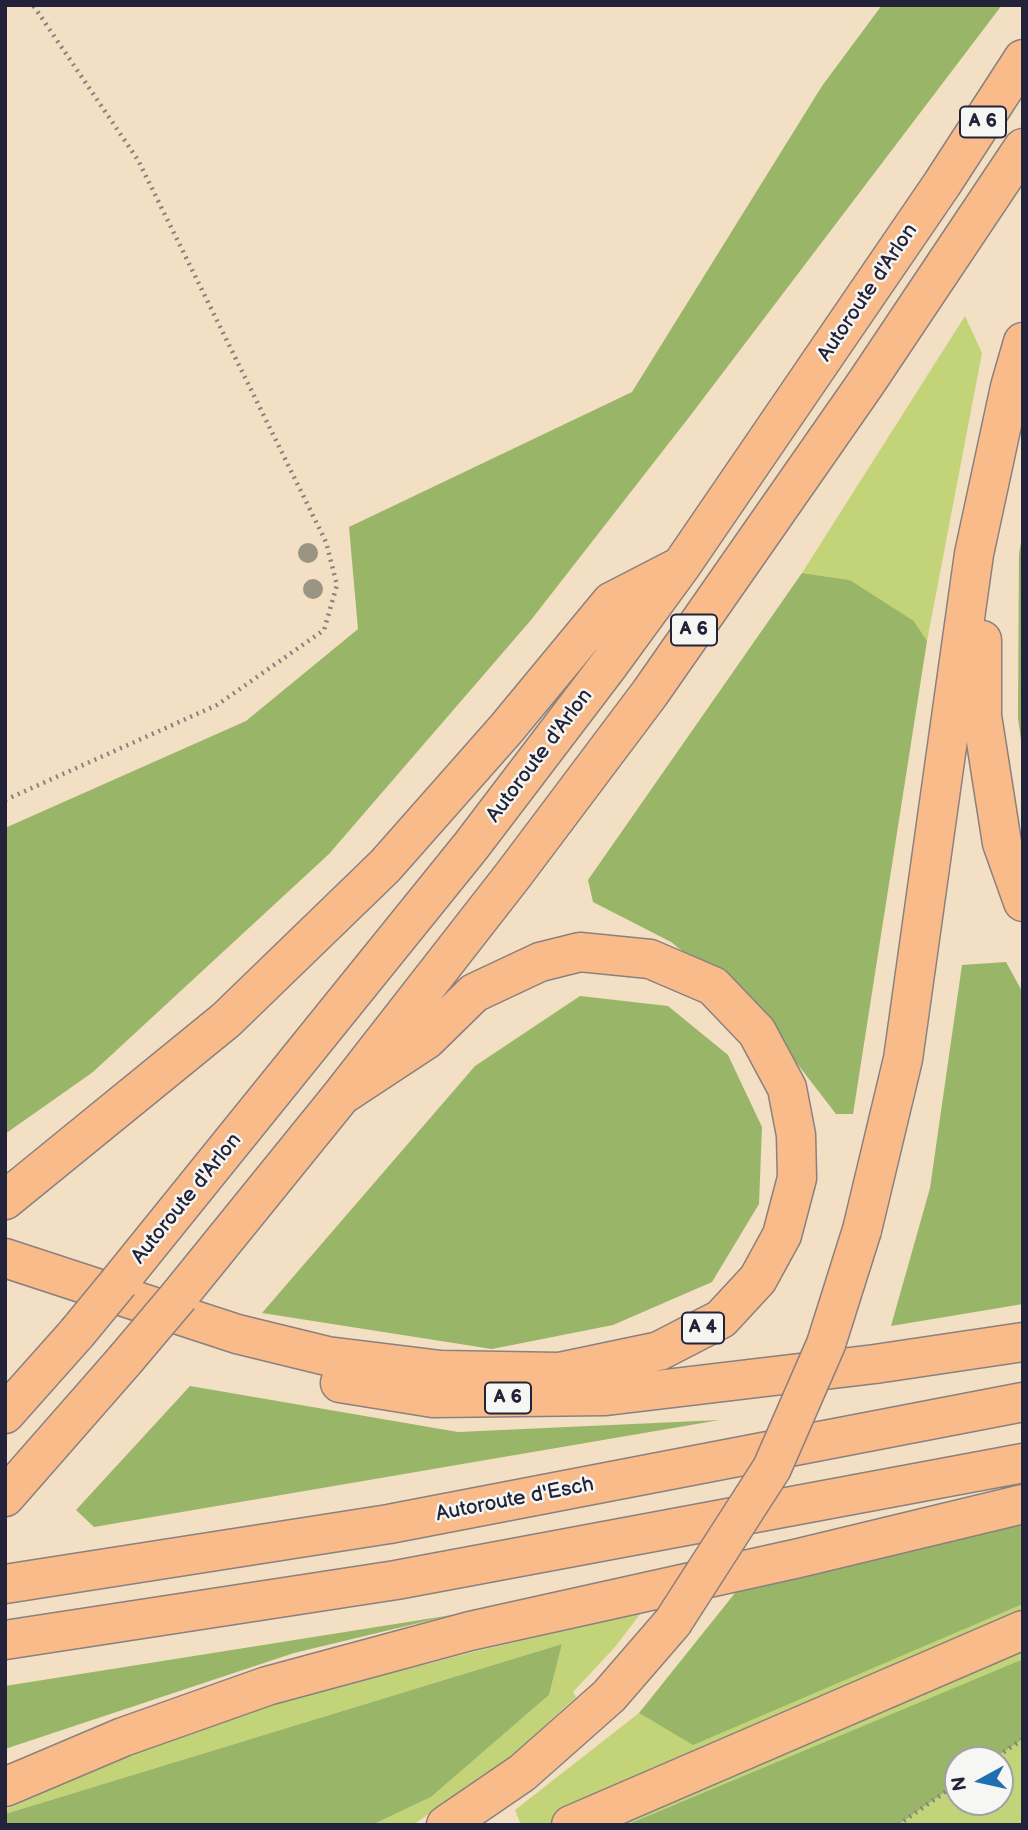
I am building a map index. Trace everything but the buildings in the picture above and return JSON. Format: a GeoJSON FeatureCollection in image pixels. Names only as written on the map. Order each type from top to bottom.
{"type":"FeatureCollection","features":[{"type":"Feature","properties":{"kind":"highway","name":"Autoroute d'Arlon"},"geometry":{"type":"LineString","coordinates":[[5,1414],[119,1282],[471,846],[681,566],[942,184],[1023,59]]}},
{"type":"Feature","properties":{"kind":"highway","name":"A 6"},"geometry":{"type":"LineString","coordinates":[[5,1497],[179,1296],[341,1096],[650,694],[866,383],[1023,148]]}},
{"type":"Feature","properties":{"kind":"highway"},"geometry":{"type":"LineString","coordinates":[[446,1825],[522,1773],[609,1696],[673,1622],[772,1468],[826,1344],[862,1230],[903,1059],[974,554],[1010,387],[1023,342]]}},
{"type":"Feature","properties":{"kind":"highway"},"geometry":{"type":"LineString","coordinates":[[1010,387],[982,615],[982,716],[1002,843],[1023,902]]}},
{"type":"Feature","properties":{"kind":"highway"},"geometry":{"type":"LineString","coordinates":[[9,1197],[226,1020],[385,866],[506,729],[611,602],[681,566]]}},
{"type":"Feature","properties":{"kind":"highway","name":"A 4"},"geometry":{"type":"LineString","coordinates":[[5,1258],[237,1334],[327,1356],[441,1370],[559,1372],[659,1351],[721,1319],[758,1279],[782,1234],[797,1178],[796,1135],[787,1088],[757,1032],[713,986],[649,958],[580,953],[540,962],[474,993],[426,1040],[341,1096]]}},
{"type":"Feature","properties":{"kind":"highway","name":"A 6"},"geometry":{"type":"LineString","coordinates":[[5,1283],[206,1349],[318,1379],[433,1398],[606,1396],[875,1364],[1023,1342]]}},
{"type":"Feature","properties":{"kind":"highway","name":"Autoroute d'Esch"},"geometry":{"type":"LineString","coordinates":[[5,1584],[389,1524],[1023,1402]]}},
{"type":"Feature","properties":{"kind":"highway"},"geometry":{"type":"LineString","coordinates":[[5,1640],[396,1580],[1023,1463]]}},
{"type":"Feature","properties":{"kind":"highway"},"geometry":{"type":"LineString","coordinates":[[5,1787],[123,1737],[267,1686],[470,1631],[799,1558],[1023,1504]]}},
{"type":"Feature","properties":{"kind":"highway"},"geometry":{"type":"LineString","coordinates":[[571,1825],[1023,1630]]}},
{"type":"Feature","properties":{"kind":"path"},"geometry":{"type":"LineString","coordinates":[[5,800],[217,705],[324,630],[337,585],[326,542],[138,160],[33,5]]}},
{"type":"Feature","properties":{"kind":"path"},"geometry":{"type":"LineString","coordinates":[[898,1825],[944,1793]]}},
{"type":"Feature","properties":{"kind":"green space"},"geometry":{"type":"Polygon","coordinates":[[[882,5],[1002,5],[690,416],[531,620],[329,854],[93,1072],[5,1134],[5,828],[246,721],[358,629],[349,527],[632,392],[822,86],[882,5]]]}},
{"type":"Feature","properties":{"kind":"green space"},"geometry":{"type":"Polygon","coordinates":[[[965,316],[982,353],[927,641],[914,621],[850,580],[802,573],[965,316]]]}},
{"type":"Feature","properties":{"kind":"green space"},"geometry":{"type":"Polygon","coordinates":[[[1023,531],[1023,755],[1018,718],[1019,554],[1023,531]]]}},
{"type":"Feature","properties":{"kind":"green space"},"geometry":{"type":"Polygon","coordinates":[[[802,573],[850,580],[914,621],[927,641],[853,1114],[836,1114],[755,1009],[671,942],[593,902],[588,880],[802,573]]]}},
{"type":"Feature","properties":{"kind":"green space"},"geometry":{"type":"Polygon","coordinates":[[[1006,962],[1023,993],[1023,1304],[891,1326],[930,1188],[962,965],[1006,962]]]}},
{"type":"Feature","properties":{"kind":"green space"},"geometry":{"type":"Polygon","coordinates":[[[580,996],[668,1006],[728,1055],[762,1127],[759,1204],[712,1282],[613,1325],[492,1349],[262,1313],[475,1066],[580,996]]]}},
{"type":"Feature","properties":{"kind":"green space"},"geometry":{"type":"Polygon","coordinates":[[[190,1386],[458,1432],[720,1420],[94,1527],[76,1510],[190,1386]]]}},
{"type":"Feature","properties":{"kind":"green space"},"geometry":{"type":"Polygon","coordinates":[[[1023,1524],[1023,1604],[693,1745],[639,1713],[739,1588],[1023,1524]]]}},
{"type":"Feature","properties":{"kind":"green space"},"geometry":{"type":"Polygon","coordinates":[[[1023,1604],[1023,1659],[626,1825],[521,1825],[515,1810],[639,1713],[693,1744],[1023,1604]]]}},
{"type":"Feature","properties":{"kind":"green space"},"geometry":{"type":"Polygon","coordinates":[[[641,1613],[615,1647],[573,1692],[576,1697],[509,1758],[413,1825],[372,1825],[431,1797],[549,1695],[562,1644],[5,1814],[5,1810],[128,1753],[273,1704],[477,1651],[641,1613]]]}},
{"type":"Feature","properties":{"kind":"green space"},"geometry":{"type":"Polygon","coordinates":[[[452,1615],[294,1653],[5,1749],[5,1686],[452,1615]]]}},
{"type":"Feature","properties":{"kind":"green space"},"geometry":{"type":"Polygon","coordinates":[[[562,1644],[549,1695],[431,1797],[372,1825],[5,1825],[5,1814],[562,1644]]]}},
{"type":"Feature","properties":{"kind":"green space"},"geometry":{"type":"Polygon","coordinates":[[[1023,1659],[1023,1739],[1013,1746],[944,1746],[944,1793],[898,1825],[626,1825],[1023,1659]]]}},
{"type":"Feature","properties":{"kind":"green space"},"geometry":{"type":"Polygon","coordinates":[[[1023,1739],[1023,1825],[898,1825],[944,1793],[944,1816],[1014,1816],[1013,1746],[1023,1739]]]}}]}
